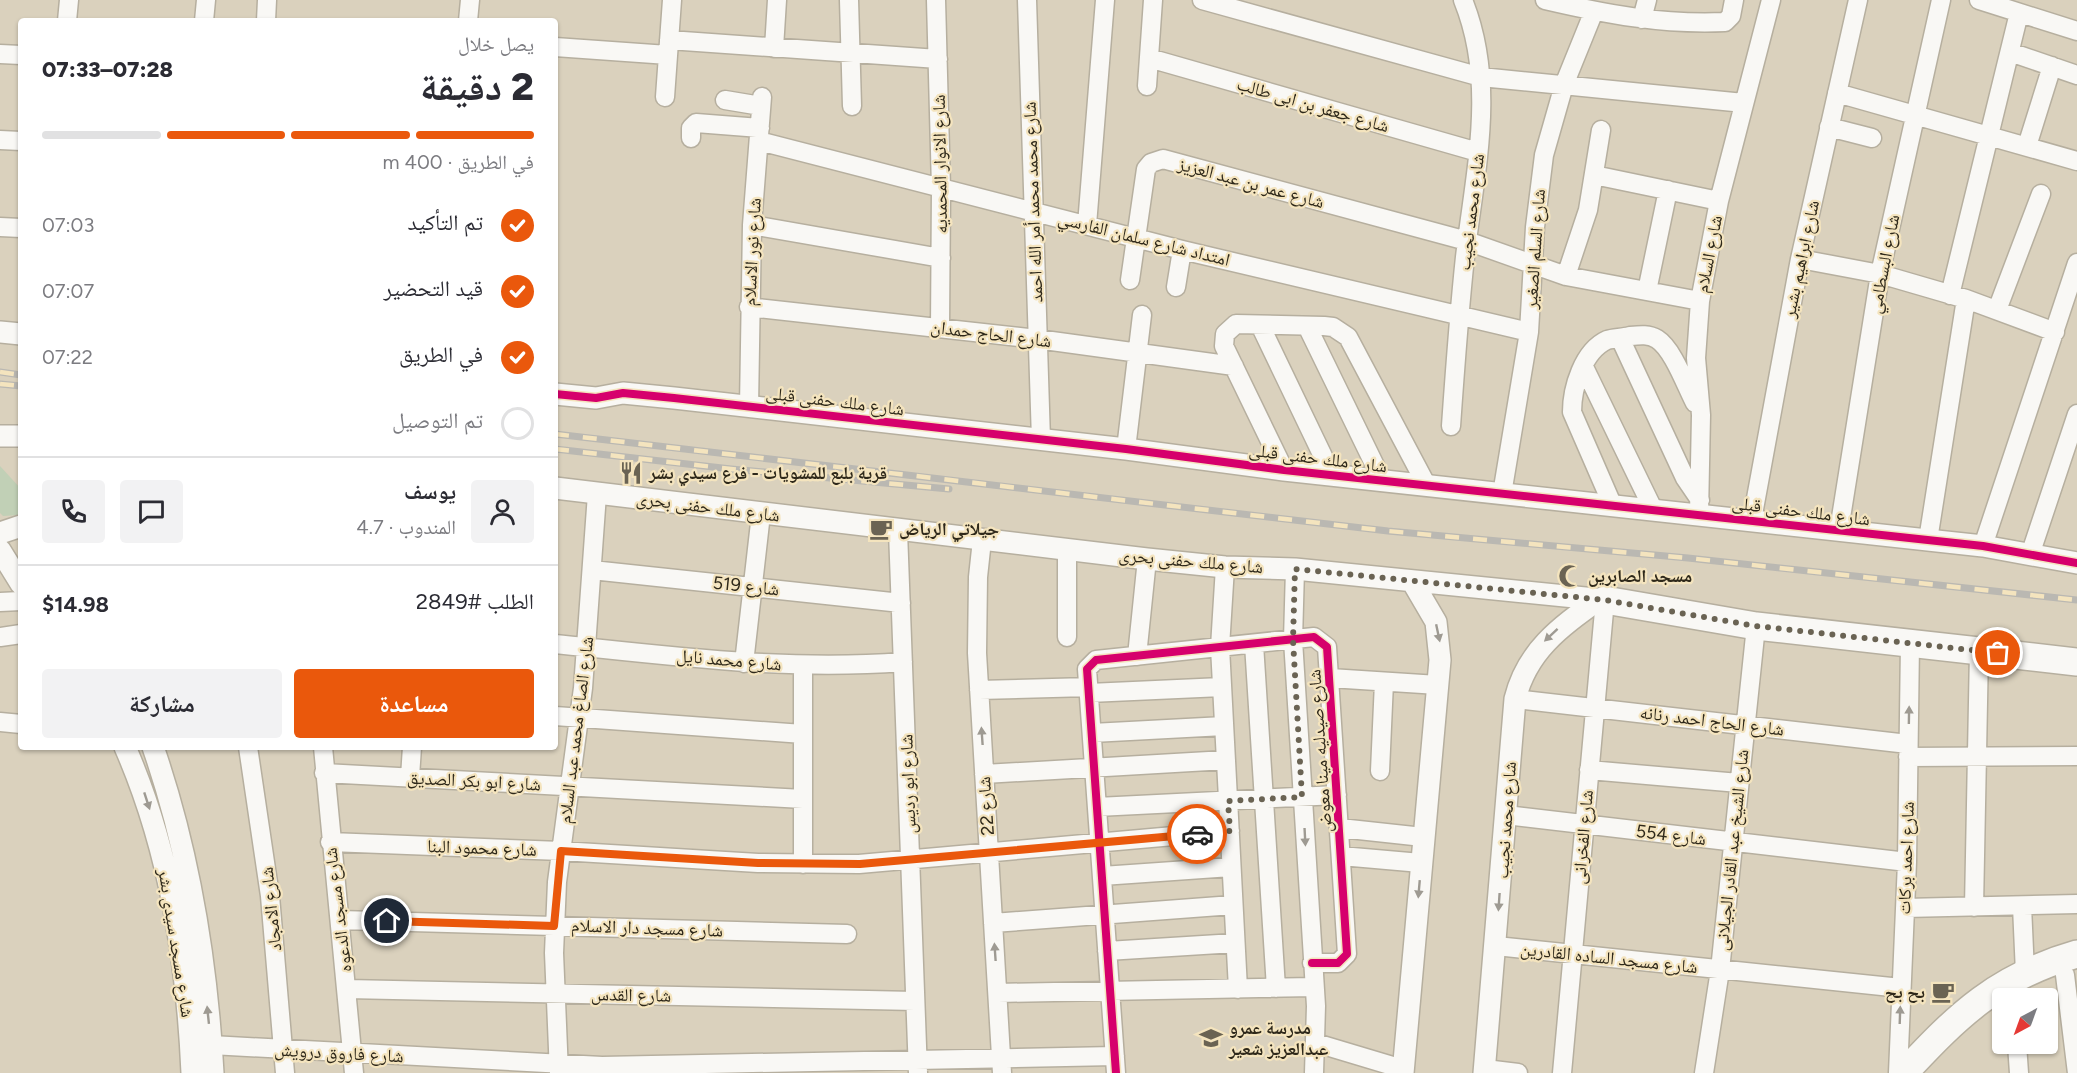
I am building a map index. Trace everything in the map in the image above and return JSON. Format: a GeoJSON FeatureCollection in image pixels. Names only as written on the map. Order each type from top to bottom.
{"type":"FeatureCollection","features":[{"type":"Feature","properties":{"kind":"main road","name":"شارع ملك حفنى بحرى"},"geometry":{"type":"LineString","coordinates":[[1601,600],[1756,626],[2077,662]]}},
{"type":"Feature","properties":{"kind":"main road"},"geometry":{"type":"LineString","coordinates":[[2024,988],[2073,967]]}},
{"type":"Feature","properties":{"kind":"main road"},"geometry":{"type":"LineString","coordinates":[[1904,1073],[1959,1015],[1992,991]]}},
{"type":"Feature","properties":{"kind":"main road"},"geometry":{"type":"LineString","coordinates":[[1923,1073],[1970,1022],[1992,1007]]}},
{"type":"Feature","properties":{"kind":"street"},"geometry":{"type":"LineString","coordinates":[[67,18],[69,0]]}},
{"type":"Feature","properties":{"kind":"street"},"geometry":{"type":"LineString","coordinates":[[204,18],[206,0]]}},
{"type":"Feature","properties":{"kind":"street"},"geometry":{"type":"LineString","coordinates":[[266,18],[267,0]]}},
{"type":"Feature","properties":{"kind":"street"},"geometry":{"type":"LineString","coordinates":[[468,18],[470,0]]}},
{"type":"Feature","properties":{"kind":"street"},"geometry":{"type":"LineString","coordinates":[[665,97],[672,0]]}},
{"type":"Feature","properties":{"kind":"street"},"geometry":{"type":"LineString","coordinates":[[774,48],[777,0]]}},
{"type":"Feature","properties":{"kind":"street"},"geometry":{"type":"LineString","coordinates":[[849,0],[852,106]]}},
{"type":"Feature","properties":{"kind":"street","name":"شارع الانوار المحمديه"},"geometry":{"type":"LineString","coordinates":[[936,0],[941,188],[940,328]]}},
{"type":"Feature","properties":{"kind":"street","name":"شارع محمد محمد أمر الله احمد"},"geometry":{"type":"LineString","coordinates":[[1027,0],[1041,440]]}},
{"type":"Feature","properties":{"kind":"street"},"geometry":{"type":"LineString","coordinates":[[1087,225],[1105,0]]}},
{"type":"Feature","properties":{"kind":"street"},"geometry":{"type":"LineString","coordinates":[[1147,86],[1153,0]]}},
{"type":"Feature","properties":{"kind":"street"},"geometry":{"type":"LineString","coordinates":[[1202,0],[1481,77],[1744,103]]}},
{"type":"Feature","properties":{"kind":"street","name":"شارع محمد نجيب"},"geometry":{"type":"LineString","coordinates":[[1451,426],[1458,317],[1482,101],[1479,48],[1462,0]]}},
{"type":"Feature","properties":{"kind":"street"},"geometry":{"type":"LineString","coordinates":[[1545,0],[1642,19],[1725,22],[1731,16],[1734,0]]}},
{"type":"Feature","properties":{"kind":"street"},"geometry":{"type":"LineString","coordinates":[[1642,19],[1647,0]]}},
{"type":"Feature","properties":{"kind":"street","name":"شارع السلام"},"geometry":{"type":"LineString","coordinates":[[1700,507],[1701,415],[1696,358],[1700,301],[1719,201],[1771,0]]}},
{"type":"Feature","properties":{"kind":"street","name":"شارع ابراهيم بشير"},"geometry":{"type":"LineString","coordinates":[[1752,520],[1800,259],[1858,0]]}},
{"type":"Feature","properties":{"kind":"street","name":"شارع البسطامي"},"geometry":{"type":"LineString","coordinates":[[1839,530],[1880,274],[1941,0]]}},
{"type":"Feature","properties":{"kind":"street"},"geometry":{"type":"LineString","coordinates":[[1979,0],[2077,31]]}},
{"type":"Feature","properties":{"kind":"street","name":"شارع السلم الصغير"},"geometry":{"type":"LineString","coordinates":[[1502,494],[1530,332],[1538,191],[1553,120],[1564,85],[1594,11]]}},
{"type":"Feature","properties":{"kind":"street"},"geometry":{"type":"LineString","coordinates":[[1928,540],[1958,297],[1989,135],[2019,13]]}},
{"type":"Feature","properties":{"kind":"street"},"geometry":{"type":"LineString","coordinates":[[558,47],[774,48],[938,59]]}},
{"type":"Feature","properties":{"kind":"street"},"geometry":{"type":"LineString","coordinates":[[2010,52],[2077,75]]}},
{"type":"Feature","properties":{"kind":"street"},"geometry":{"type":"LineString","coordinates":[[0,54],[18,55]]}},
{"type":"Feature","properties":{"kind":"street","name":"شارع جعفر بن ابى طالب"},"geometry":{"type":"LineString","coordinates":[[1149,58],[1478,153]]}},
{"type":"Feature","properties":{"kind":"street"},"geometry":{"type":"LineString","coordinates":[[2027,146],[2052,66]]}},
{"type":"Feature","properties":{"kind":"street"},"geometry":{"type":"LineString","coordinates":[[1837,93],[2077,160]]}},
{"type":"Feature","properties":{"kind":"street","name":"شارع نور الاسلام"},"geometry":{"type":"LineString","coordinates":[[725,100],[762,102],[752,225],[749,407]]}},
{"type":"Feature","properties":{"kind":"street","name":"امتداد شارع سلمان الفارسي"},"geometry":{"type":"LineString","coordinates":[[691,138],[691,128],[696,123],[759,135],[941,188],[1182,250],[1458,317],[1530,332]]}},
{"type":"Feature","properties":{"kind":"street"},"geometry":{"type":"LineString","coordinates":[[1829,128],[1872,138]]}},
{"type":"Feature","properties":{"kind":"street"},"geometry":{"type":"LineString","coordinates":[[1566,276],[1588,210],[1601,130]]}},
{"type":"Feature","properties":{"kind":"street"},"geometry":{"type":"LineString","coordinates":[[0,140],[18,141]]}},
{"type":"Feature","properties":{"kind":"street","name":"شارع عمر بن عبد العزيز"},"geometry":{"type":"LineString","coordinates":[[1130,280],[1146,169],[1151,163],[1162,159],[1467,241],[1535,263],[1566,276],[1700,301]]}},
{"type":"Feature","properties":{"kind":"street"},"geometry":{"type":"LineString","coordinates":[[1594,175],[1719,201]]}},
{"type":"Feature","properties":{"kind":"street"},"geometry":{"type":"LineString","coordinates":[[1647,291],[1668,190]]}},
{"type":"Feature","properties":{"kind":"street"},"geometry":{"type":"LineString","coordinates":[[1997,310],[2041,194]]}},
{"type":"Feature","properties":{"kind":"street"},"geometry":{"type":"LineString","coordinates":[[752,225],[941,258]]}},
{"type":"Feature","properties":{"kind":"street"},"geometry":{"type":"LineString","coordinates":[[0,227],[18,228]]}},
{"type":"Feature","properties":{"kind":"street"},"geometry":{"type":"LineString","coordinates":[[1176,287],[1182,250]]}},
{"type":"Feature","properties":{"kind":"street"},"geometry":{"type":"LineString","coordinates":[[1800,259],[1880,274],[1958,297],[2055,332]]}},
{"type":"Feature","properties":{"kind":"street"},"geometry":{"type":"LineString","coordinates":[[1983,546],[2077,263]]}},
{"type":"Feature","properties":{"kind":"street","name":"شارع الحاج حمدان"},"geometry":{"type":"LineString","coordinates":[[749,307],[1037,339],[1234,366]]}},
{"type":"Feature","properties":{"kind":"street"},"geometry":{"type":"LineString","coordinates":[[1126,449],[1143,315]]}},
{"type":"Feature","properties":{"kind":"street"},"geometry":{"type":"LineString","coordinates":[[1284,470],[1224,346],[1228,328],[1236,324],[1333,327],[1354,344],[1427,486]]}},
{"type":"Feature","properties":{"kind":"street"},"geometry":{"type":"LineString","coordinates":[[1260,325],[1332,475]]}},
{"type":"Feature","properties":{"kind":"street"},"geometry":{"type":"LineString","coordinates":[[1307,326],[1382,480]]}},
{"type":"Feature","properties":{"kind":"street"},"geometry":{"type":"LineString","coordinates":[[0,332],[18,334]]}},
{"type":"Feature","properties":{"kind":"street"},"geometry":{"type":"LineString","coordinates":[[1612,504],[1572,412],[1572,399],[1584,367],[1598,346],[1609,339],[1648,335],[1663,344],[1701,415]]}},
{"type":"Feature","properties":{"kind":"street"},"geometry":{"type":"LineString","coordinates":[[1620,338],[1700,507]]}},
{"type":"Feature","properties":{"kind":"street"},"geometry":{"type":"LineString","coordinates":[[1584,367],[1653,509]]}},
{"type":"Feature","properties":{"kind":"street","name":"شارع ملك حفنى قبلى"},"geometry":{"type":"LineString","coordinates":[[558,394],[596,398],[623,393],[1502,494],[1653,509],[1700,507],[1752,520],[1983,546],[2077,563]]}},
{"type":"Feature","properties":{"kind":"street"},"geometry":{"type":"LineString","coordinates":[[2030,555],[2077,414]]}},
{"type":"Feature","properties":{"kind":"street"},"geometry":{"type":"LineString","coordinates":[[0,436],[18,436]]}},
{"type":"Feature","properties":{"kind":"street","name":"شارع ملك حفنى بحرى"},"geometry":{"type":"LineString","coordinates":[[558,488],[898,531],[1147,559],[1226,567],[1295,569],[1601,600]]}},
{"type":"Feature","properties":{"kind":"street","name":"شارع الصاغ محمد عبد السلام"},"geometry":{"type":"LineString","coordinates":[[559,1069],[554,926],[561,851],[587,647],[597,494]]}},
{"type":"Feature","properties":{"kind":"street"},"geometry":{"type":"LineString","coordinates":[[744,663],[761,514]]}},
{"type":"Feature","properties":{"kind":"street"},"geometry":{"type":"LineString","coordinates":[[0,533],[18,527]]}},
{"type":"Feature","properties":{"kind":"street","name":"شارع ابو رديس"},"geometry":{"type":"LineString","coordinates":[[898,531],[918,1066]]}},
{"type":"Feature","properties":{"kind":"street","name":"شارع 22"},"geometry":{"type":"LineString","coordinates":[[982,540],[976,615],[1002,1065]]}},
{"type":"Feature","properties":{"kind":"street"},"geometry":{"type":"LineString","coordinates":[[0,549],[18,579]]}},
{"type":"Feature","properties":{"kind":"street"},"geometry":{"type":"LineString","coordinates":[[1067,550],[1067,637]]}},
{"type":"Feature","properties":{"kind":"street"},"geometry":{"type":"LineString","coordinates":[[1137,656],[1147,559]]}},
{"type":"Feature","properties":{"kind":"street"},"geometry":{"type":"LineString","coordinates":[[1226,567],[1220,647],[1238,989]]}},
{"type":"Feature","properties":{"kind":"street"},"geometry":{"type":"LineString","coordinates":[[1295,569],[1293,640],[1314,987],[1316,1043],[1314,1073]]}},
{"type":"Feature","properties":{"kind":"street","name":"شارع 519"},"geometry":{"type":"LineString","coordinates":[[592,570],[901,603]]}},
{"type":"Feature","properties":{"kind":"street"},"geometry":{"type":"LineString","coordinates":[[1316,1043],[1403,1071],[1438,685],[1439,633],[1431,611],[1412,581]]}},
{"type":"Feature","properties":{"kind":"street","name":"شارع محمد نجيب"},"geometry":{"type":"LineString","coordinates":[[1485,1071],[1515,699],[1526,668],[1540,646],[1559,628],[1601,600]]}},
{"type":"Feature","properties":{"kind":"street","name":"شارع الفخرانى"},"geometry":{"type":"LineString","coordinates":[[1562,1073],[1590,770],[1601,600]]}},
{"type":"Feature","properties":{"kind":"street"},"geometry":{"type":"LineString","coordinates":[[0,602],[18,601]]}},
{"type":"Feature","properties":{"kind":"street","name":"شارع الشيخ عبد القادر الجيلانى"},"geometry":{"type":"LineString","coordinates":[[1704,1073],[1720,970],[1756,626]]}},
{"type":"Feature","properties":{"kind":"street"},"geometry":{"type":"LineString","coordinates":[[0,637],[18,634]]}},
{"type":"Feature","properties":{"kind":"street","name":"شارع صيدليه مينا معوض"},"geometry":{"type":"LineString","coordinates":[[1088,683],[1096,660],[1314,638],[1323,642],[1328,649],[1347,954],[1340,962],[1312,963]]}},
{"type":"Feature","properties":{"kind":"street","name":"شارع احمد بركات"},"geometry":{"type":"LineString","coordinates":[[1898,1073],[1907,862],[1910,643]]}},
{"type":"Feature","properties":{"kind":"street","name":"شارع محمد نايل"},"geometry":{"type":"LineString","coordinates":[[558,644],[744,663],[803,666],[903,662]]}},
{"type":"Feature","properties":{"kind":"street"},"geometry":{"type":"LineString","coordinates":[[1254,644],[1276,988]]}},
{"type":"Feature","properties":{"kind":"street"},"geometry":{"type":"LineString","coordinates":[[1974,907],[1979,651]]}},
{"type":"Feature","properties":{"kind":"street"},"geometry":{"type":"LineString","coordinates":[[803,666],[803,864]]}},
{"type":"Feature","properties":{"kind":"street"},"geometry":{"type":"LineString","coordinates":[[1330,678],[1438,685]]}},
{"type":"Feature","properties":{"kind":"street"},"geometry":{"type":"LineString","coordinates":[[1380,771],[1384,682]]}},
{"type":"Feature","properties":{"kind":"street"},"geometry":{"type":"LineString","coordinates":[[1088,683],[1115,1064]]}},
{"type":"Feature","properties":{"kind":"street"},"geometry":{"type":"LineString","coordinates":[[979,690],[1088,683],[1222,687]]}},
{"type":"Feature","properties":{"kind":"street","name":"شارع الحاج احمد رنانه"},"geometry":{"type":"LineString","coordinates":[[1515,699],[1745,725],[1908,751],[1977,756],[2077,756]]}},
{"type":"Feature","properties":{"kind":"street"},"geometry":{"type":"LineString","coordinates":[[558,716],[803,734]]}},
{"type":"Feature","properties":{"kind":"street"},"geometry":{"type":"LineString","coordinates":[[0,722],[18,724]]}},
{"type":"Feature","properties":{"kind":"street"},"geometry":{"type":"LineString","coordinates":[[1092,733],[1224,726]]}},
{"type":"Feature","properties":{"kind":"street","name":"شارع مسجد سيدى بشر"},"geometry":{"type":"LineString","coordinates":[[126,750],[158,834],[171,886],[204,1061]]}},
{"type":"Feature","properties":{"kind":"street","name":"شارع مسجد سيدى بشر"},"geometry":{"type":"LineString","coordinates":[[154,750],[171,805],[185,864],[205,984],[204,1061]]}},
{"type":"Feature","properties":{"kind":"street","name":"شارع الامجاد"},"geometry":{"type":"LineString","coordinates":[[248,750],[270,896],[285,1073]]}},
{"type":"Feature","properties":{"kind":"street","name":"شارع مسجد الدعوه"},"geometry":{"type":"LineString","coordinates":[[323,750],[330,842],[348,989],[354,1073]]}},
{"type":"Feature","properties":{"kind":"street"},"geometry":{"type":"LineString","coordinates":[[410,777],[412,750]]}},
{"type":"Feature","properties":{"kind":"street"},"geometry":{"type":"LineString","coordinates":[[984,774],[1226,760]]}},
{"type":"Feature","properties":{"kind":"street"},"geometry":{"type":"LineString","coordinates":[[1590,770],[1739,783]]}},
{"type":"Feature","properties":{"kind":"street","name":"شارع ابو بكر الصديق"},"geometry":{"type":"LineString","coordinates":[[324,773],[803,799]]}},
{"type":"Feature","properties":{"kind":"street"},"geometry":{"type":"LineString","coordinates":[[1097,807],[1338,795]]}},
{"type":"Feature","properties":{"kind":"street","name":"شارع 554"},"geometry":{"type":"LineString","coordinates":[[1506,815],[1907,862]]}},
{"type":"Feature","properties":{"kind":"street"},"geometry":{"type":"LineString","coordinates":[[1340,828],[1423,837]]}},
{"type":"Feature","properties":{"kind":"street","name":"شارع محمود البنا"},"geometry":{"type":"LineString","coordinates":[[330,842],[803,864],[860,864],[1230,831]]}},
{"type":"Feature","properties":{"kind":"street"},"geometry":{"type":"LineString","coordinates":[[1341,856],[1421,863]]}},
{"type":"Feature","properties":{"kind":"street"},"geometry":{"type":"LineString","coordinates":[[1102,876],[1231,867]]}},
{"type":"Feature","properties":{"kind":"street"},"geometry":{"type":"LineString","coordinates":[[1905,908],[2077,904]]}},
{"type":"Feature","properties":{"kind":"street"},"geometry":{"type":"LineString","coordinates":[[993,923],[1233,905]]}},
{"type":"Feature","properties":{"kind":"street"},"geometry":{"type":"LineString","coordinates":[[2013,988],[2022,906]]}},
{"type":"Feature","properties":{"kind":"street","name":"شارع مسجد دار الاسلام"},"geometry":{"type":"LineString","coordinates":[[340,920],[847,933]]}},
{"type":"Feature","properties":{"kind":"street"},"geometry":{"type":"LineString","coordinates":[[1107,951],[1235,943]]}},
{"type":"Feature","properties":{"kind":"street","name":"شارع مسجد الساده القادرين"},"geometry":{"type":"LineString","coordinates":[[1496,946],[1901,987]]}},
{"type":"Feature","properties":{"kind":"street"},"geometry":{"type":"LineString","coordinates":[[2073,967],[2077,1073]]}},
{"type":"Feature","properties":{"kind":"street"},"geometry":{"type":"LineString","coordinates":[[998,993],[1314,987]]}},
{"type":"Feature","properties":{"kind":"street","name":"شارع القدس"},"geometry":{"type":"LineString","coordinates":[[348,989],[915,1001]]}},
{"type":"Feature","properties":{"kind":"street","name":"شارع فاروق درويش"},"geometry":{"type":"LineString","coordinates":[[204,1061],[283,1049],[559,1069],[1115,1064]]}},
{"type":"Feature","properties":{"kind":"street"},"geometry":{"type":"LineString","coordinates":[[2018,1054],[2019,1073]]}},
{"type":"Feature","properties":{"kind":"street"},"geometry":{"type":"LineString","coordinates":[[1485,1071],[1518,1073]]}},
{"type":"Feature","properties":{"kind":"green space"},"geometry":{"type":"Polygon","coordinates":[[[0,466],[18,486],[18,515],[3,516],[0,513],[0,466]]]}},
{"type":"Feature","properties":{"kind":"railway"},"geometry":{"type":"LineString","coordinates":[[0,372],[18,375]]}},
{"type":"Feature","properties":{"kind":"railway"},"geometry":{"type":"LineString","coordinates":[[0,384],[18,386]]}},
{"type":"Feature","properties":{"kind":"railway"},"geometry":{"type":"LineString","coordinates":[[558,434],[1388,531],[1688,558],[2077,600]]}},
{"type":"Feature","properties":{"kind":"railway"},"geometry":{"type":"LineString","coordinates":[[558,449],[731,469],[949,489]]}},
{"type":"Feature","properties":{"kind":"cycle path"},"geometry":{"type":"LineString","coordinates":[[558,394],[596,398],[623,393],[674,398],[1126,449],[1284,470],[1983,546],[2077,563]]}},
{"type":"Feature","properties":{"kind":"cycle path"},"geometry":{"type":"LineString","coordinates":[[1116,1073],[1087,669],[1096,660],[1314,637],[1327,647],[1347,954],[1338,963],[1312,963]]}},
{"type":"Feature","properties":{"kind":"way so far"},"geometry":{"type":"LineString","coordinates":[[1197,834],[1230,831],[1228,801],[1302,797],[1293,640],[1295,569],[1605,600],[1756,626],[1998,653]]}},
{"type":"Feature","properties":{"kind":"place","name":"قرية بلبع للمشويات - فرع سيدي بشر"},"geometry":{"type":"Point","coordinates":[631,473]}},
{"type":"Feature","properties":{"kind":"place","name":"جيلاتي الرياض"},"geometry":{"type":"Point","coordinates":[881,529]}},
{"type":"Feature","properties":{"kind":"place","name":"مسجد الصابرين"},"geometry":{"type":"Point","coordinates":[1570,576]}},
{"type":"Feature","properties":{"kind":"place","name":"بح بح"},"geometry":{"type":"Point","coordinates":[1943,992]}},
{"type":"Feature","properties":{"kind":"place","name":"مدرسة عمرو عبدالعزيز شعير"},"geometry":{"type":"Point","coordinates":[1211,1038]}},
{"type":"Feature","properties":{"kind":"route"},"geometry":{"type":"LineString","coordinates":[[387,921],[554,926],[561,851],[758,863],[860,864],[1197,834]]}}]}
